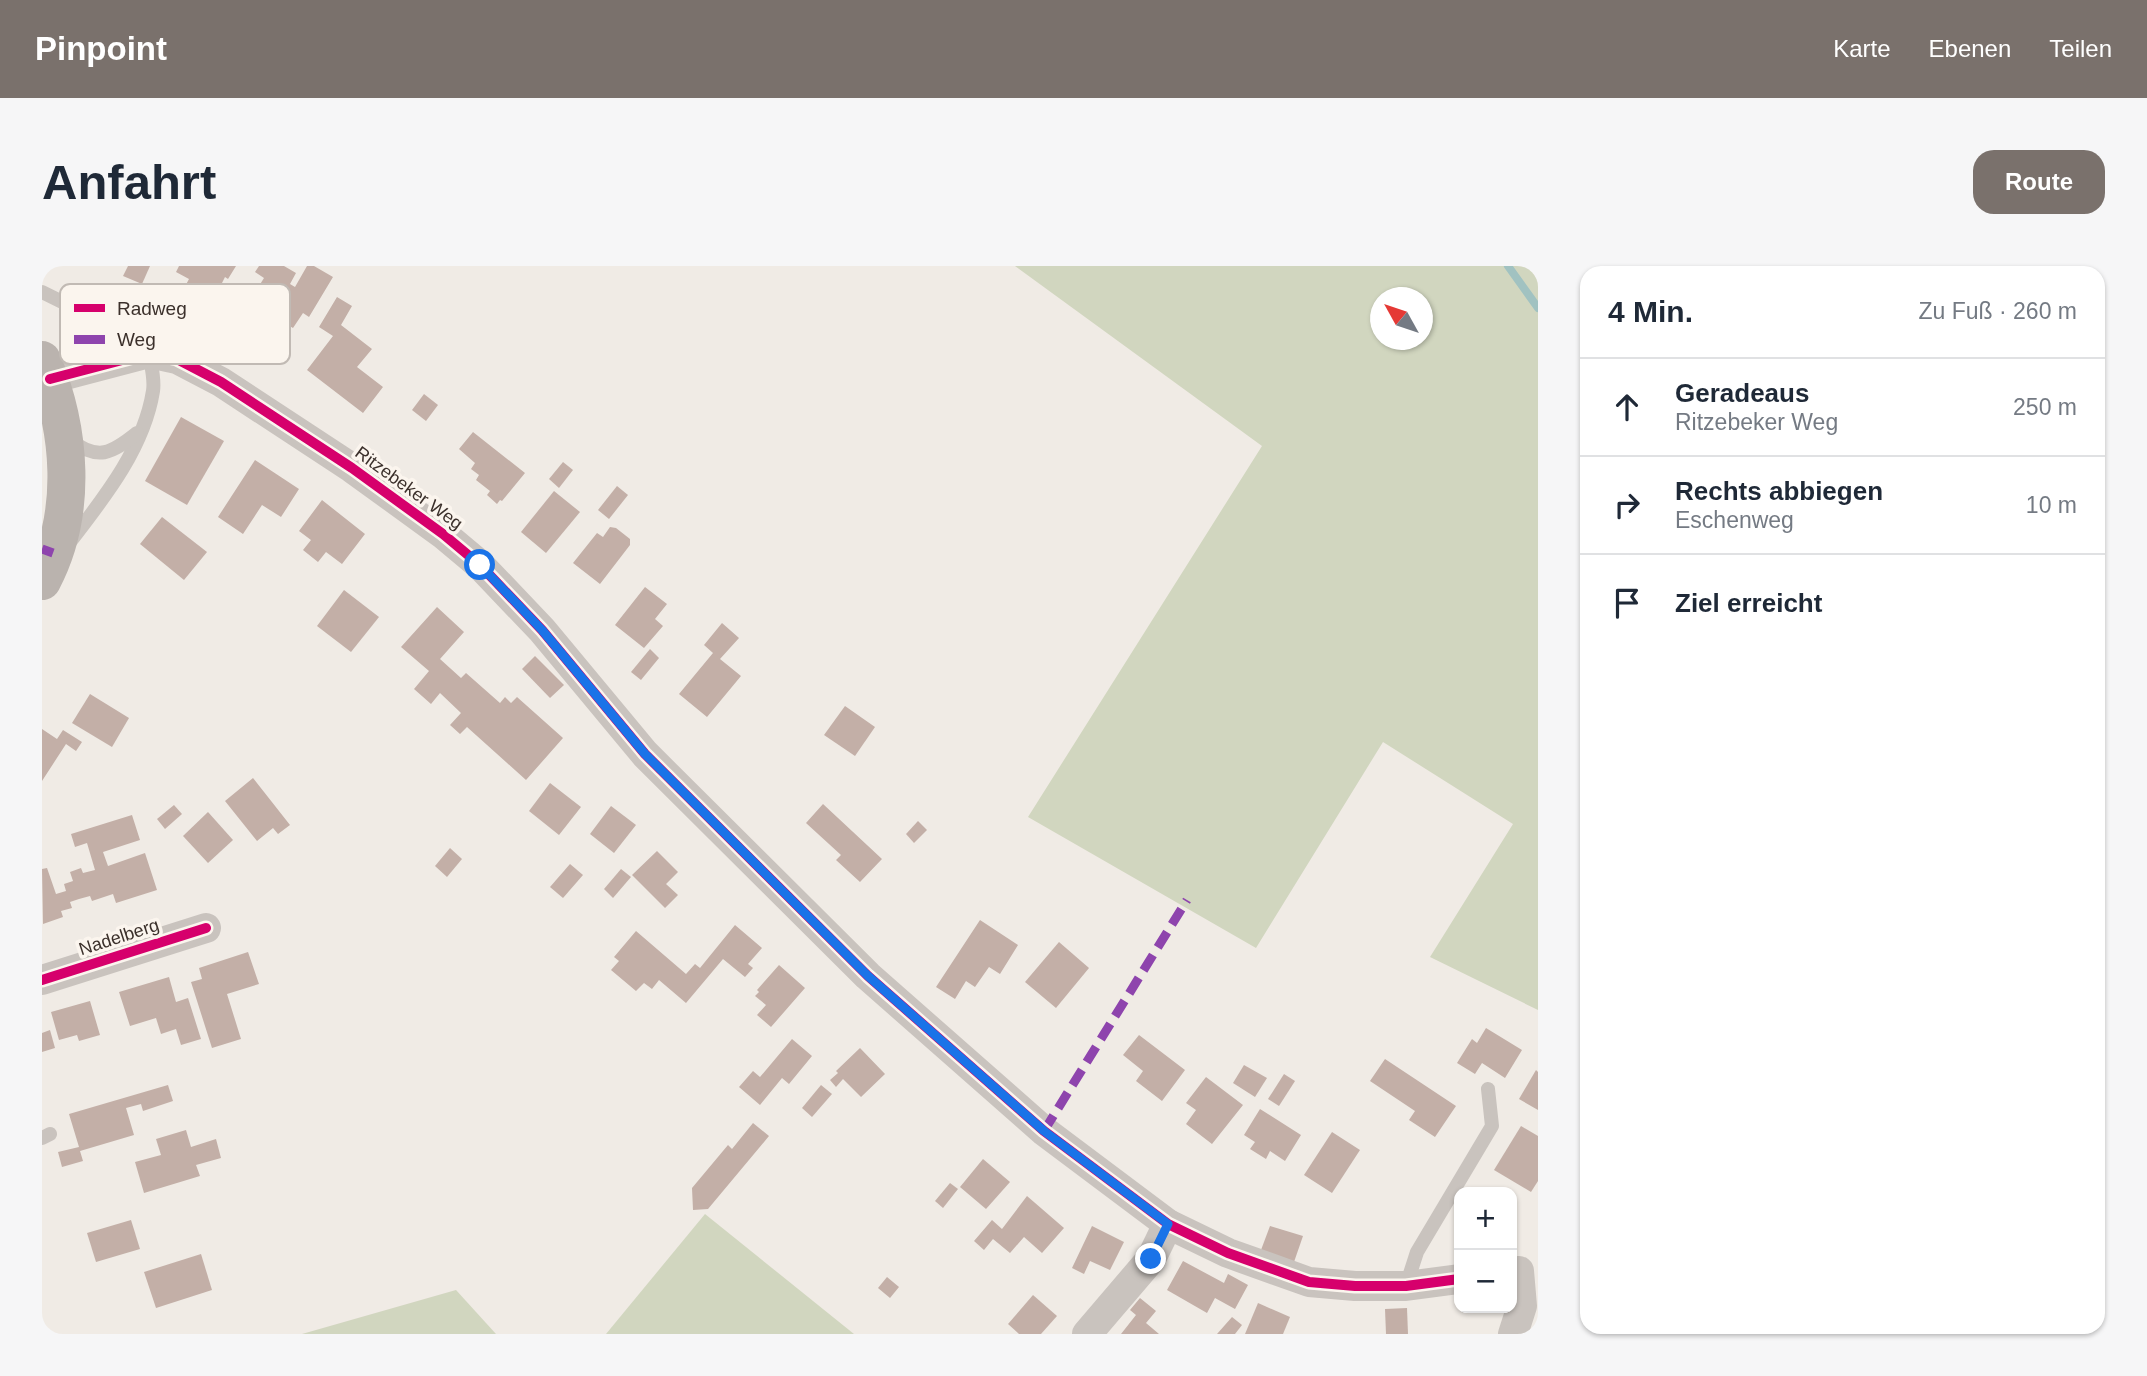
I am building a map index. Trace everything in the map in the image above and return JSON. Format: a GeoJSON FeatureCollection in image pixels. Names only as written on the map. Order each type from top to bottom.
{"type":"FeatureCollection","features":[{"type":"Feature","properties":{"kind":"street","name":"Ritzebeker Weg"},"geometry":{"type":"LineString","coordinates":[[46,369],[78,364]]}},
{"type":"Feature","properties":{"kind":"street","name":"Ritzebeker Weg"},"geometry":{"type":"LineString","coordinates":[[186,364],[232,390],[352,468],[443,534],[480,565],[542,630],[645,754],[868,976],[1044,1131],[1168,1224],[1228,1253],[1309,1282],[1355,1286],[1406,1286],[1454,1280]]}},
{"type":"Feature","properties":{"kind":"street"},"geometry":{"type":"LineString","coordinates":[[44,578],[61,531],[67,490],[64,436],[46,369]]}},
{"type":"Feature","properties":{"kind":"street","name":"Nadelberg"},"geometry":{"type":"LineString","coordinates":[[42,980],[206,928]]}},
{"type":"Feature","properties":{"kind":"street"},"geometry":{"type":"LineString","coordinates":[[1087,1334],[1151,1259],[1168,1224]]}},
{"type":"Feature","properties":{"kind":"street"},"geometry":{"type":"LineString","coordinates":[[1513,1334],[1522,1306],[1523,1272]]}},
{"type":"Feature","properties":{"kind":"lane","name":"Ritzebeker Weg"},"geometry":{"type":"LineString","coordinates":[[42,292],[60,301]]}},
{"type":"Feature","properties":{"kind":"lane"},"geometry":{"type":"LineString","coordinates":[[44,578],[115,484],[141,429],[153,390],[150,364]]}},
{"type":"Feature","properties":{"kind":"lane"},"geometry":{"type":"LineString","coordinates":[[64,436],[85,452],[107,453],[141,429]]}},
{"type":"Feature","properties":{"kind":"lane"},"geometry":{"type":"LineString","coordinates":[[1406,1286],[1417,1252],[1492,1126],[1488,1089]]}},
{"type":"Feature","properties":{"kind":"green space"},"geometry":{"type":"Polygon","coordinates":[[[1015,266],[1538,266],[1538,1010],[1430,957],[1513,824],[1383,742],[1256,948],[1028,817],[1262,446],[1015,266]]]}},
{"type":"Feature","properties":{"kind":"green space"},"geometry":{"type":"Polygon","coordinates":[[[705,1214],[854,1334],[606,1334],[705,1214]]]}},
{"type":"Feature","properties":{"kind":"green space"},"geometry":{"type":"Polygon","coordinates":[[[456,1290],[496,1334],[302,1334],[456,1290]]]}},
{"type":"Feature","properties":{"kind":"building"},"geometry":{"type":"Polygon","coordinates":[[[128,266],[150,266],[142,284],[123,276],[128,266]]]}},
{"type":"Feature","properties":{"kind":"building"},"geometry":{"type":"Polygon","coordinates":[[[179,266],[236,266],[222,284],[186,284],[189,279],[176,272],[179,266]]]}},
{"type":"Feature","properties":{"kind":"building"},"geometry":{"type":"Polygon","coordinates":[[[259,266],[284,266],[296,273],[290,284],[260,284],[264,278],[255,272],[259,266]]]}},
{"type":"Feature","properties":{"kind":"building"},"geometry":{"type":"Polygon","coordinates":[[[307,266],[314,266],[333,277],[309,317],[303,313],[293,328],[290,326],[290,284],[295,287],[307,266]]]}},
{"type":"Feature","properties":{"kind":"building"},"geometry":{"type":"Polygon","coordinates":[[[337,297],[352,306],[341,325],[372,349],[357,367],[383,387],[363,413],[307,370],[333,336],[319,327],[337,297]]]}},
{"type":"Feature","properties":{"kind":"building"},"geometry":{"type":"Polygon","coordinates":[[[424,394],[438,405],[426,421],[412,410],[424,394]]]}},
{"type":"Feature","properties":{"kind":"building"},"geometry":{"type":"Polygon","coordinates":[[[181,417],[224,441],[187,505],[145,481],[181,417]]]}},
{"type":"Feature","properties":{"kind":"building"},"geometry":{"type":"Polygon","coordinates":[[[473,432],[525,473],[497,504],[487,495],[490,491],[476,480],[479,475],[471,469],[475,463],[459,449],[473,432]]]}},
{"type":"Feature","properties":{"kind":"building"},"geometry":{"type":"Polygon","coordinates":[[[255,460],[299,489],[281,517],[262,505],[243,534],[218,517],[255,460]]]}},
{"type":"Feature","properties":{"kind":"building"},"geometry":{"type":"Polygon","coordinates":[[[563,462],[573,470],[559,488],[549,479],[563,462]]]}},
{"type":"Feature","properties":{"kind":"building"},"geometry":{"type":"Polygon","coordinates":[[[617,486],[628,495],[609,519],[598,510],[617,486]]]}},
{"type":"Feature","properties":{"kind":"building"},"geometry":{"type":"Polygon","coordinates":[[[554,491],[580,512],[546,553],[521,532],[554,491]]]}},
{"type":"Feature","properties":{"kind":"building"},"geometry":{"type":"Polygon","coordinates":[[[322,500],[365,534],[342,564],[326,552],[318,562],[303,550],[311,540],[299,531],[322,500]]]}},
{"type":"Feature","properties":{"kind":"building"},"geometry":{"type":"Polygon","coordinates":[[[162,517],[207,552],[184,580],[140,544],[162,517]]]}},
{"type":"Feature","properties":{"kind":"building"},"geometry":{"type":"Polygon","coordinates":[[[610,527],[616,528],[630,539],[630,545],[600,584],[573,563],[597,533],[603,537],[610,527]]]}},
{"type":"Feature","properties":{"kind":"building"},"geometry":{"type":"Polygon","coordinates":[[[645,587],[667,604],[655,619],[663,626],[644,648],[615,625],[645,587]]]}},
{"type":"Feature","properties":{"kind":"building"},"geometry":{"type":"Polygon","coordinates":[[[344,590],[379,617],[351,652],[317,626],[344,590]]]}},
{"type":"Feature","properties":{"kind":"building"},"geometry":{"type":"Polygon","coordinates":[[[437,607],[464,632],[440,659],[461,678],[466,673],[500,703],[505,697],[511,703],[517,697],[563,738],[526,780],[467,727],[460,734],[450,725],[461,713],[440,693],[431,704],[414,689],[429,671],[401,647],[437,607]]]}},
{"type":"Feature","properties":{"kind":"building"},"geometry":{"type":"Polygon","coordinates":[[[722,623],[739,638],[720,659],[741,676],[707,717],[679,694],[713,653],[704,645],[722,623]]]}},
{"type":"Feature","properties":{"kind":"building"},"geometry":{"type":"Polygon","coordinates":[[[650,649],[659,658],[641,680],[631,672],[650,649]]]}},
{"type":"Feature","properties":{"kind":"building"},"geometry":{"type":"Polygon","coordinates":[[[535,656],[564,685],[550,698],[522,669],[535,656]]]}},
{"type":"Feature","properties":{"kind":"building"},"geometry":{"type":"Polygon","coordinates":[[[90,694],[129,718],[112,747],[72,723],[90,694]]]}},
{"type":"Feature","properties":{"kind":"building"},"geometry":{"type":"Polygon","coordinates":[[[845,706],[875,727],[855,756],[824,735],[845,706]]]}},
{"type":"Feature","properties":{"kind":"building"},"geometry":{"type":"Polygon","coordinates":[[[42,729],[57,739],[63,730],[82,742],[76,751],[66,744],[42,781],[42,729]]]}},
{"type":"Feature","properties":{"kind":"building"},"geometry":{"type":"Polygon","coordinates":[[[253,778],[290,825],[278,834],[273,828],[257,841],[225,801],[253,778]]]}},
{"type":"Feature","properties":{"kind":"building"},"geometry":{"type":"Polygon","coordinates":[[[550,783],[581,807],[559,835],[529,811],[550,783]]]}},
{"type":"Feature","properties":{"kind":"building"},"geometry":{"type":"Polygon","coordinates":[[[823,804],[882,859],[860,882],[836,860],[841,855],[806,823],[823,804]]]}},
{"type":"Feature","properties":{"kind":"building"},"geometry":{"type":"Polygon","coordinates":[[[174,805],[182,814],[165,829],[157,819],[174,805]]]}},
{"type":"Feature","properties":{"kind":"building"},"geometry":{"type":"Polygon","coordinates":[[[611,806],[636,825],[614,853],[590,834],[611,806]]]}},
{"type":"Feature","properties":{"kind":"building"},"geometry":{"type":"Polygon","coordinates":[[[208,812],[233,840],[208,863],[183,836],[208,812]]]}},
{"type":"Feature","properties":{"kind":"building"},"geometry":{"type":"Polygon","coordinates":[[[132,815],[140,840],[103,852],[108,866],[145,853],[157,890],[116,903],[113,894],[92,901],[90,896],[79,899],[70,902],[72,908],[61,911],[63,917],[43,924],[42,869],[47,868],[56,894],[66,891],[64,884],[73,881],[70,872],[81,868],[83,873],[95,870],[87,843],[75,847],[71,834],[132,815]]]}},
{"type":"Feature","properties":{"kind":"building"},"geometry":{"type":"Polygon","coordinates":[[[918,821],[927,830],[914,843],[906,834],[918,821]]]}},
{"type":"Feature","properties":{"kind":"building"},"geometry":{"type":"Polygon","coordinates":[[[450,848],[462,859],[447,877],[435,866],[450,848]]]}},
{"type":"Feature","properties":{"kind":"building"},"geometry":{"type":"Polygon","coordinates":[[[657,851],[678,872],[666,884],[678,895],[665,908],[632,875],[657,851]]]}},
{"type":"Feature","properties":{"kind":"building"},"geometry":{"type":"Polygon","coordinates":[[[570,864],[583,875],[563,898],[550,887],[570,864]]]}},
{"type":"Feature","properties":{"kind":"building"},"geometry":{"type":"Polygon","coordinates":[[[621,869],[631,877],[613,898],[604,889],[621,869]]]}},
{"type":"Feature","properties":{"kind":"building"},"geometry":{"type":"Polygon","coordinates":[[[980,920],[1018,945],[1000,974],[989,967],[975,987],[966,981],[955,999],[936,987],[980,920]]]}},
{"type":"Feature","properties":{"kind":"building"},"geometry":{"type":"Polygon","coordinates":[[[735,925],[762,948],[748,964],[753,968],[745,977],[723,959],[686,1003],[659,980],[652,989],[644,983],[636,991],[611,970],[619,961],[614,957],[636,931],[686,974],[695,964],[700,968],[735,925]]]}},
{"type":"Feature","properties":{"kind":"building"},"geometry":{"type":"Polygon","coordinates":[[[1059,942],[1089,968],[1056,1008],[1025,982],[1059,942]]]}},
{"type":"Feature","properties":{"kind":"building"},"geometry":{"type":"Polygon","coordinates":[[[248,952],[259,984],[227,994],[241,1039],[212,1048],[191,982],[202,979],[199,968],[248,952]]]}},
{"type":"Feature","properties":{"kind":"building"},"geometry":{"type":"Polygon","coordinates":[[[779,965],[805,988],[771,1027],[757,1015],[766,1005],[755,996],[779,965]]]}},
{"type":"Feature","properties":{"kind":"building"},"geometry":{"type":"Polygon","coordinates":[[[169,977],[176,1002],[188,998],[201,1039],[181,1045],[176,1029],[161,1034],[156,1018],[130,1026],[119,992],[169,977]]]}},
{"type":"Feature","properties":{"kind":"building"},"geometry":{"type":"Polygon","coordinates":[[[90,1001],[100,1035],[79,1041],[77,1035],[59,1040],[51,1012],[90,1001]]]}},
{"type":"Feature","properties":{"kind":"building"},"geometry":{"type":"Polygon","coordinates":[[[1486,1028],[1522,1050],[1505,1078],[1482,1063],[1475,1074],[1457,1063],[1472,1039],[1477,1043],[1486,1028]]]}},
{"type":"Feature","properties":{"kind":"building"},"geometry":{"type":"Polygon","coordinates":[[[50,1030],[55,1048],[42,1052],[42,1033],[50,1030]]]}},
{"type":"Feature","properties":{"kind":"building"},"geometry":{"type":"Polygon","coordinates":[[[1139,1035],[1185,1070],[1162,1101],[1136,1081],[1143,1071],[1123,1055],[1139,1035]]]}},
{"type":"Feature","properties":{"kind":"building"},"geometry":{"type":"Polygon","coordinates":[[[792,1039],[812,1056],[789,1084],[782,1078],[760,1105],[739,1087],[753,1071],[760,1077],[792,1039]]]}},
{"type":"Feature","properties":{"kind":"building"},"geometry":{"type":"Polygon","coordinates":[[[860,1048],[885,1074],[861,1097],[843,1079],[836,1087],[830,1080],[860,1048]]]}},
{"type":"Feature","properties":{"kind":"building"},"geometry":{"type":"Polygon","coordinates":[[[1385,1059],[1456,1106],[1435,1137],[1409,1120],[1415,1111],[1370,1081],[1385,1059]]]}},
{"type":"Feature","properties":{"kind":"building"},"geometry":{"type":"Polygon","coordinates":[[[1244,1065],[1267,1078],[1255,1097],[1233,1083],[1244,1065]]]}},
{"type":"Feature","properties":{"kind":"building"},"geometry":{"type":"Polygon","coordinates":[[[1536,1070],[1538,1072],[1538,1110],[1519,1099],[1536,1070]]]}},
{"type":"Feature","properties":{"kind":"building"},"geometry":{"type":"Polygon","coordinates":[[[1284,1074],[1295,1081],[1279,1106],[1268,1099],[1284,1074]]]}},
{"type":"Feature","properties":{"kind":"building"},"geometry":{"type":"Polygon","coordinates":[[[1206,1077],[1243,1105],[1212,1144],[1186,1124],[1196,1110],[1186,1103],[1206,1077]]]}},
{"type":"Feature","properties":{"kind":"building"},"geometry":{"type":"Polygon","coordinates":[[[168,1085],[173,1101],[143,1111],[141,1104],[126,1108],[134,1135],[80,1151],[83,1161],[62,1167],[58,1152],[79,1147],[69,1114],[168,1085]]]}},
{"type":"Feature","properties":{"kind":"building"},"geometry":{"type":"Polygon","coordinates":[[[821,1085],[832,1094],[812,1117],[802,1108],[821,1085]]]}},
{"type":"Feature","properties":{"kind":"building"},"geometry":{"type":"Polygon","coordinates":[[[1260,1109],[1301,1135],[1285,1161],[1270,1151],[1266,1159],[1250,1149],[1255,1142],[1244,1135],[1260,1109]]]}},
{"type":"Feature","properties":{"kind":"building"},"geometry":{"type":"Polygon","coordinates":[[[753,1123],[769,1136],[708,1209],[693,1210],[692,1188],[728,1145],[732,1149],[753,1123]]]}},
{"type":"Feature","properties":{"kind":"building"},"geometry":{"type":"Polygon","coordinates":[[[1521,1126],[1538,1136],[1538,1181],[1531,1192],[1494,1170],[1521,1126]]]}},
{"type":"Feature","properties":{"kind":"building"},"geometry":{"type":"Polygon","coordinates":[[[186,1130],[191,1147],[216,1139],[221,1158],[196,1165],[200,1176],[144,1193],[135,1162],[161,1155],[156,1139],[186,1130]]]}},
{"type":"Feature","properties":{"kind":"building"},"geometry":{"type":"Polygon","coordinates":[[[1332,1132],[1360,1150],[1332,1193],[1304,1175],[1332,1132]]]}},
{"type":"Feature","properties":{"kind":"building"},"geometry":{"type":"Polygon","coordinates":[[[983,1159],[1010,1182],[986,1209],[960,1187],[983,1159]]]}},
{"type":"Feature","properties":{"kind":"building"},"geometry":{"type":"Polygon","coordinates":[[[950,1183],[958,1189],[943,1208],[935,1201],[950,1183]]]}},
{"type":"Feature","properties":{"kind":"building"},"geometry":{"type":"Polygon","coordinates":[[[1027,1196],[1064,1228],[1042,1253],[1024,1237],[1010,1253],[993,1239],[984,1250],[974,1241],[992,1220],[1002,1229],[1027,1196]]]}},
{"type":"Feature","properties":{"kind":"building"},"geometry":{"type":"Polygon","coordinates":[[[131,1220],[140,1249],[96,1262],[87,1233],[131,1220]]]}},
{"type":"Feature","properties":{"kind":"building"},"geometry":{"type":"Polygon","coordinates":[[[1092,1226],[1124,1242],[1110,1270],[1090,1261],[1084,1274],[1072,1268],[1092,1226]]]}},
{"type":"Feature","properties":{"kind":"building"},"geometry":{"type":"Polygon","coordinates":[[[1270,1226],[1303,1236],[1294,1262],[1261,1250],[1270,1226]]]}},
{"type":"Feature","properties":{"kind":"building"},"geometry":{"type":"Polygon","coordinates":[[[201,1254],[212,1290],[156,1308],[144,1272],[201,1254]]]}},
{"type":"Feature","properties":{"kind":"building"},"geometry":{"type":"Polygon","coordinates":[[[1183,1261],[1224,1283],[1228,1274],[1248,1285],[1235,1309],[1215,1298],[1207,1313],[1167,1290],[1183,1261]]]}},
{"type":"Feature","properties":{"kind":"building"},"geometry":{"type":"Polygon","coordinates":[[[887,1277],[899,1287],[890,1298],[878,1288],[887,1277]]]}},
{"type":"Feature","properties":{"kind":"building"},"geometry":{"type":"Polygon","coordinates":[[[1033,1295],[1057,1316],[1041,1334],[1019,1334],[1008,1324],[1033,1295]]]}},
{"type":"Feature","properties":{"kind":"building"},"geometry":{"type":"Polygon","coordinates":[[[1140,1298],[1156,1311],[1146,1323],[1159,1334],[1121,1334],[1136,1315],[1130,1310],[1140,1298]]]}},
{"type":"Feature","properties":{"kind":"building"},"geometry":{"type":"Polygon","coordinates":[[[1258,1303],[1290,1317],[1283,1334],[1245,1334],[1258,1303]]]}},
{"type":"Feature","properties":{"kind":"building"},"geometry":{"type":"Polygon","coordinates":[[[1407,1308],[1408,1334],[1386,1334],[1385,1309],[1407,1308]]]}},
{"type":"Feature","properties":{"kind":"building"},"geometry":{"type":"Polygon","coordinates":[[[1232,1317],[1242,1325],[1235,1334],[1217,1334],[1232,1317]]]}},
{"type":"Feature","properties":{"kind":"waterway"},"geometry":{"type":"LineString","coordinates":[[1508,266],[1538,308]]}},
{"type":"Feature","properties":{"kind":"marked path"},"geometry":{"type":"LineString","coordinates":[[42,549],[53,553]]}},
{"type":"Feature","properties":{"kind":"marked path"},"geometry":{"type":"LineString","coordinates":[[1044,1131],[1187,900]]}},
{"type":"Feature","properties":{"kind":"cycle path"},"geometry":{"type":"LineString","coordinates":[[50,379],[107,364]]}},
{"type":"Feature","properties":{"kind":"cycle path"},"geometry":{"type":"LineString","coordinates":[[187,364],[221,382],[352,468],[443,534],[480,565],[542,630],[645,754],[868,976],[1044,1131],[1168,1224],[1228,1253],[1309,1282],[1355,1286],[1406,1286],[1454,1280]]}},
{"type":"Feature","properties":{"kind":"cycle path"},"geometry":{"type":"LineString","coordinates":[[42,980],[206,928]]}},
{"type":"Feature","properties":{"kind":"route"},"geometry":{"type":"LineString","coordinates":[[480,565],[542,630],[645,754],[868,976],[1044,1131],[1168,1224],[1151,1259]]}}]}
